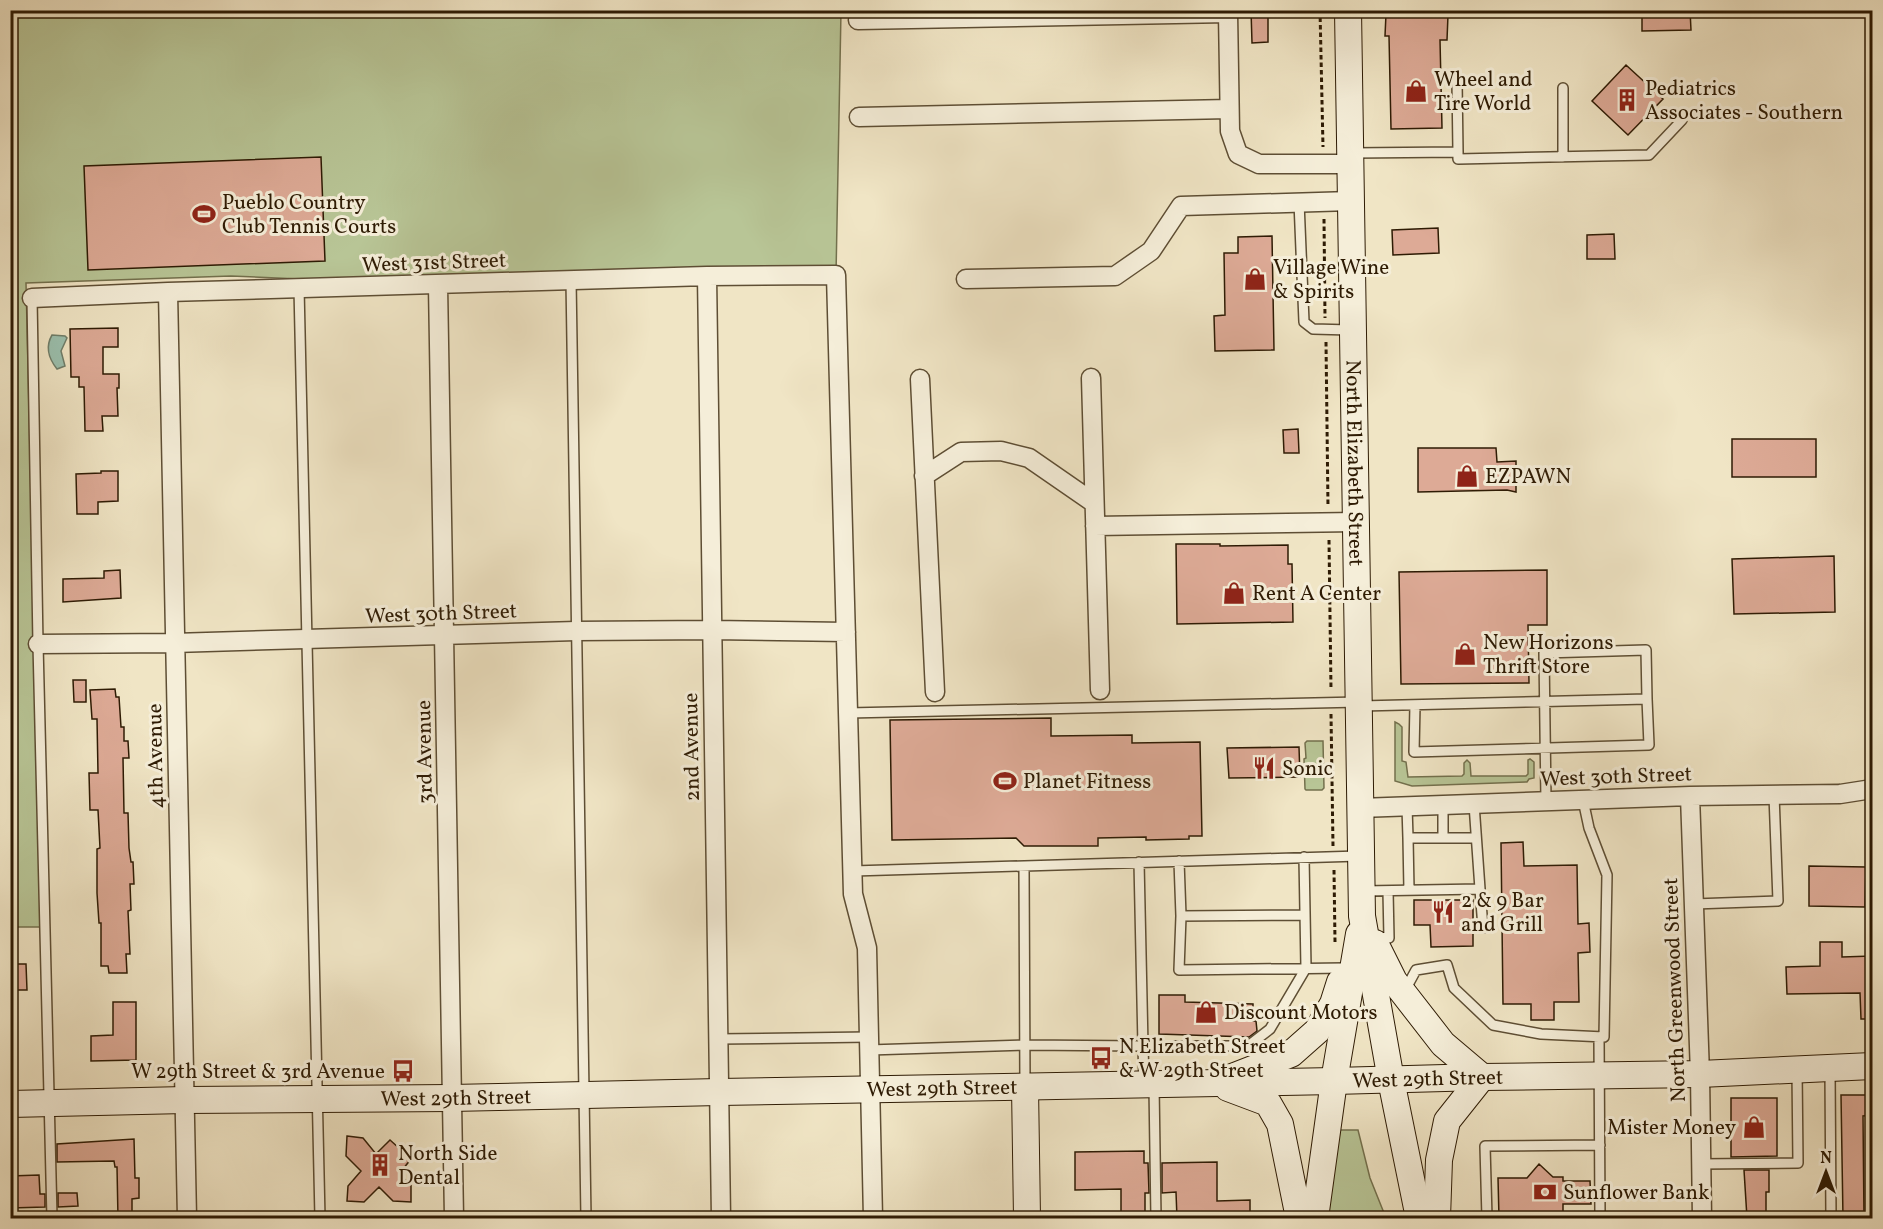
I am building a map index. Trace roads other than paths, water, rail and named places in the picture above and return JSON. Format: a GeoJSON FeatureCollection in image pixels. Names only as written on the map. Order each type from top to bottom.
{"type":"FeatureCollection","features":[{"type":"Feature","properties":{"kind":"main road","name":"North Elizabeth Street"},"geometry":{"type":"LineString","coordinates":[[1348,10],[1361,856],[1365,915],[1391,1080],[1419,1218]]}},
{"type":"Feature","properties":{"kind":"main road","name":"North Elizabeth Street"},"geometry":{"type":"LineString","coordinates":[[1315,1218],[1334,1082],[1365,915]]}},
{"type":"Feature","properties":{"kind":"main road"},"geometry":{"type":"LineString","coordinates":[[1216,1083],[1291,1054],[1317,1031],[1333,1004],[1339,969],[1365,915]]}},
{"type":"Feature","properties":{"kind":"main road"},"geometry":{"type":"LineString","coordinates":[[1365,915],[1394,981],[1443,1044],[1482,1077],[1447,1121],[1439,1160],[1437,1218]]}},
{"type":"Feature","properties":{"kind":"main road","name":"West 29th Street"},"geometry":{"type":"LineString","coordinates":[[10,1104],[1334,1082],[1700,1074],[1872,1066]]}},
{"type":"Feature","properties":{"kind":"main road"},"geometry":{"type":"LineString","coordinates":[[1216,1083],[1268,1103],[1280,1124],[1299,1218]]}},
{"type":"Feature","properties":{"kind":"main road"},"geometry":{"type":"LineString","coordinates":[[1025,1087],[1027,1218]]}},
{"type":"Feature","properties":{"kind":"street"},"geometry":{"type":"LineString","coordinates":[[858,20],[1228,13],[1230,131],[1238,154],[1259,164],[1323,164],[1350,159]]}},
{"type":"Feature","properties":{"kind":"street"},"geometry":{"type":"LineString","coordinates":[[859,117],[1229,109]]}},
{"type":"Feature","properties":{"kind":"street"},"geometry":{"type":"LineString","coordinates":[[966,279],[1115,276],[1151,251],[1181,206],[1351,201]]}},
{"type":"Feature","properties":{"kind":"street","name":"West 31st Street"},"geometry":{"type":"LineString","coordinates":[[32,298],[168,291],[707,276],[836,275],[846,632]]}},
{"type":"Feature","properties":{"kind":"street","name":"2nd Avenue"},"geometry":{"type":"LineString","coordinates":[[707,276],[721,1218]]}},
{"type":"Feature","properties":{"kind":"street","name":"3rd Avenue"},"geometry":{"type":"LineString","coordinates":[[438,285],[454,1218]]}},
{"type":"Feature","properties":{"kind":"street","name":"4th Avenue"},"geometry":{"type":"LineString","coordinates":[[168,291],[187,1218]]}},
{"type":"Feature","properties":{"kind":"street"},"geometry":{"type":"LineString","coordinates":[[1091,378],[1100,690]]}},
{"type":"Feature","properties":{"kind":"street"},"geometry":{"type":"LineString","coordinates":[[920,379],[935,692]]}},
{"type":"Feature","properties":{"kind":"street"},"geometry":{"type":"LineString","coordinates":[[924,476],[961,452],[1001,451],[1029,458],[1094,503]]}},
{"type":"Feature","properties":{"kind":"street"},"geometry":{"type":"LineString","coordinates":[[1095,526],[1356,522]]}},
{"type":"Feature","properties":{"kind":"street","name":"West 30th Street"},"geometry":{"type":"LineString","coordinates":[[38,644],[174,643],[576,631],[846,632]]}},
{"type":"Feature","properties":{"kind":"street"},"geometry":{"type":"LineString","coordinates":[[846,632],[853,894],[867,948],[873,1218]]}},
{"type":"Feature","properties":{"kind":"street","name":"West 30th Street"},"geometry":{"type":"LineString","coordinates":[[1360,808],[1690,796],[1840,794],[1872,789]]}},
{"type":"Feature","properties":{"kind":"street","name":"North Greenwood Street"},"geometry":{"type":"LineString","coordinates":[[1690,796],[1700,1074],[1702,1218]]}},
{"type":"Feature","properties":{"kind":"lane"},"geometry":{"type":"LineString","coordinates":[[1457,82],[1458,159],[1649,155],[1682,120]]}},
{"type":"Feature","properties":{"kind":"lane"},"geometry":{"type":"LineString","coordinates":[[1563,88],[1563,157]]}},
{"type":"Feature","properties":{"kind":"lane"},"geometry":{"type":"LineString","coordinates":[[1350,159],[1458,152]]}},
{"type":"Feature","properties":{"kind":"lane"},"geometry":{"type":"LineString","coordinates":[[1299,202],[1304,322],[1313,329],[1353,330]]}},
{"type":"Feature","properties":{"kind":"lane"},"geometry":{"type":"LineString","coordinates":[[571,280],[586,1218]]}},
{"type":"Feature","properties":{"kind":"lane"},"geometry":{"type":"LineString","coordinates":[[299,288],[320,1218]]}},
{"type":"Feature","properties":{"kind":"lane"},"geometry":{"type":"LineString","coordinates":[[32,298],[52,1218]]}},
{"type":"Feature","properties":{"kind":"lane"},"geometry":{"type":"LineString","coordinates":[[1415,705],[1414,752],[1546,748],[1649,745],[1646,650],[1544,653],[1546,748],[1546,801]]}},
{"type":"Feature","properties":{"kind":"lane"},"geometry":{"type":"LineString","coordinates":[[848,713],[1331,703],[1415,705],[1647,699]]}},
{"type":"Feature","properties":{"kind":"lane"},"geometry":{"type":"LineString","coordinates":[[1694,904],[1778,901],[1774,795]]}},
{"type":"Feature","properties":{"kind":"lane"},"geometry":{"type":"LineString","coordinates":[[1403,993],[1416,970],[1447,965],[1455,988],[1493,1025],[1541,1034],[1604,1037],[1607,874],[1588,828],[1583,800]]}},
{"type":"Feature","properties":{"kind":"lane"},"geometry":{"type":"LineString","coordinates":[[1474,804],[1483,928]]}},
{"type":"Feature","properties":{"kind":"lane"},"geometry":{"type":"LineString","coordinates":[[1443,805],[1443,838]]}},
{"type":"Feature","properties":{"kind":"lane"},"geometry":{"type":"LineString","coordinates":[[1407,807],[1409,890]]}},
{"type":"Feature","properties":{"kind":"lane"},"geometry":{"type":"LineString","coordinates":[[1408,838],[1476,838]]}},
{"type":"Feature","properties":{"kind":"lane"},"geometry":{"type":"LineString","coordinates":[[853,871],[1361,856]]}},
{"type":"Feature","properties":{"kind":"lane"},"geometry":{"type":"LineString","coordinates":[[718,1039],[869,1043],[1248,1046],[1270,1029],[1306,968],[1304,857]]}},
{"type":"Feature","properties":{"kind":"lane"},"geometry":{"type":"LineString","coordinates":[[1179,861],[1179,969],[1339,969]]}},
{"type":"Feature","properties":{"kind":"lane"},"geometry":{"type":"LineString","coordinates":[[1139,862],[1143,1046],[1149,1084],[1156,1218]]}},
{"type":"Feature","properties":{"kind":"lane"},"geometry":{"type":"LineString","coordinates":[[1024,867],[1025,1087]]}},
{"type":"Feature","properties":{"kind":"lane"},"geometry":{"type":"LineString","coordinates":[[1388,891],[1389,938],[1365,915],[1388,891],[1480,889]]}},
{"type":"Feature","properties":{"kind":"lane"},"geometry":{"type":"LineString","coordinates":[[1180,916],[1305,915]]}},
{"type":"Feature","properties":{"kind":"lane"},"geometry":{"type":"LineString","coordinates":[[1599,1036],[1600,1218]]}},
{"type":"Feature","properties":{"kind":"lane"},"geometry":{"type":"LineString","coordinates":[[1830,1068],[1831,1218]]}},
{"type":"Feature","properties":{"kind":"lane"},"geometry":{"type":"LineString","coordinates":[[1701,1164],[1798,1163],[1797,1070]]}},
{"type":"Feature","properties":{"kind":"lane"},"geometry":{"type":"LineString","coordinates":[[1486,1218],[1485,1146],[1600,1145]]}},
{"type":"Feature","properties":{"kind":"place","name":"Wheel and Tire World"},"geometry":{"type":"Point","coordinates":[1416,91]}},
{"type":"Feature","properties":{"kind":"place","name":"Pediatrics Associates - Southern"},"geometry":{"type":"Point","coordinates":[1627,100]}},
{"type":"Feature","properties":{"kind":"place","name":"Pueblo Country Club Tennis Courts"},"geometry":{"type":"Point","coordinates":[204,214]}},
{"type":"Feature","properties":{"kind":"place","name":"Village Wine & Spirits"},"geometry":{"type":"Point","coordinates":[1255,279]}},
{"type":"Feature","properties":{"kind":"place","name":"EZPAWN"},"geometry":{"type":"Point","coordinates":[1467,476]}},
{"type":"Feature","properties":{"kind":"place","name":"Rent A Center"},"geometry":{"type":"Point","coordinates":[1234,593]}},
{"type":"Feature","properties":{"kind":"place","name":"New Horizons Thrift Store"},"geometry":{"type":"Point","coordinates":[1465,654]}},
{"type":"Feature","properties":{"kind":"place","name":"Sonic"},"geometry":{"type":"Point","coordinates":[1264,768]}},
{"type":"Feature","properties":{"kind":"place","name":"Planet Fitness"},"geometry":{"type":"Point","coordinates":[1005,781]}},
{"type":"Feature","properties":{"kind":"place","name":"2 & 9 Bar and Grill"},"geometry":{"type":"Point","coordinates":[1443,912]}},
{"type":"Feature","properties":{"kind":"place","name":"Discount Motors"},"geometry":{"type":"Point","coordinates":[1206,1012]}},
{"type":"Feature","properties":{"kind":"place","name":"N Elizabeth Street & W 29th Street"},"geometry":{"type":"Point","coordinates":[1101,1058]}},
{"type":"Feature","properties":{"kind":"place","name":"W 29th Street & 3rd Avenue"},"geometry":{"type":"Point","coordinates":[403,1071]}},
{"type":"Feature","properties":{"kind":"place","name":"Mister Money"},"geometry":{"type":"Point","coordinates":[1754,1127]}},
{"type":"Feature","properties":{"kind":"place","name":"North Side Dental"},"geometry":{"type":"Point","coordinates":[380,1165]}},
{"type":"Feature","properties":{"kind":"place","name":"Sunflower Bank"},"geometry":{"type":"Point","coordinates":[1545,1192]}}]}
